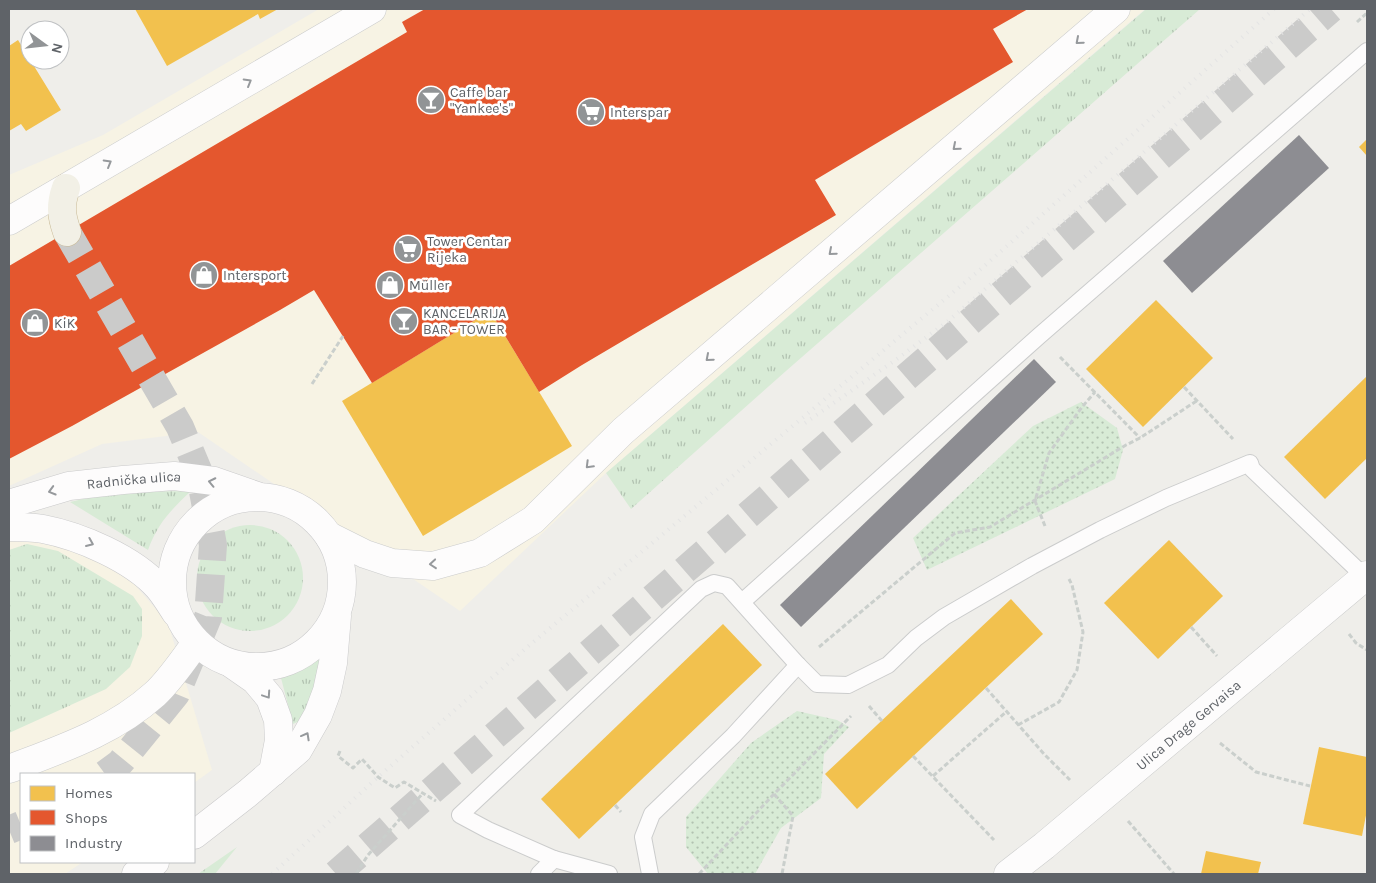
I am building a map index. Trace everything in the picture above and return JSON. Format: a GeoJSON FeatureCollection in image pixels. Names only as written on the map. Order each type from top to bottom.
{"type":"FeatureCollection","features":[{"type":"Feature","properties":{"kind":"highway"},"geometry":{"type":"LineString","coordinates":[[66,188],[61,201],[62,213],[68,232]]}},
{"type":"Feature","properties":{"kind":"street"},"geometry":{"type":"LineString","coordinates":[[9,221],[372,9]]}},
{"type":"Feature","properties":{"kind":"street"},"geometry":{"type":"LineString","coordinates":[[329,536],[365,554],[392,563],[433,566],[480,553],[533,520],[623,431],[1116,9]]}},
{"type":"Feature","properties":{"kind":"street","name":"Radnička ulica"},"geometry":{"type":"LineString","coordinates":[[9,509],[69,486],[174,476],[214,481],[259,496],[288,502],[311,516],[329,536],[339,559],[343,585],[338,610],[333,663],[327,691],[318,715],[298,750],[195,834]]}},
{"type":"Feature","properties":{"kind":"street","name":"Radnička ulica"},"geometry":{"type":"LineString","coordinates":[[179,618],[172,590],[174,561],[186,535],[205,514],[230,501],[259,496]]}},
{"type":"Feature","properties":{"kind":"street","name":"Radnička ulica"},"geometry":{"type":"LineString","coordinates":[[9,509],[42,528],[74,536],[101,548],[135,567],[158,587],[186,631],[196,643],[212,655],[255,680],[270,698],[278,720],[279,740],[273,772]]}},
{"type":"Feature","properties":{"kind":"street","name":"Ulica Drage Gervaisa"},"geometry":{"type":"LineString","coordinates":[[1008,874],[1044,846],[1366,576]]}},
{"type":"Feature","properties":{"kind":"street","name":"Radnička ulica"},"geometry":{"type":"LineString","coordinates":[[230,664],[256,668],[283,664],[307,652],[326,634],[338,610]]}},
{"type":"Feature","properties":{"kind":"street"},"geometry":{"type":"LineString","coordinates":[[9,769],[86,739],[125,717],[156,693],[196,643]]}},
{"type":"Feature","properties":{"kind":"street"},"geometry":{"type":"LineString","coordinates":[[136,874],[153,863]]}},
{"type":"Feature","properties":{"kind":"lane"},"geometry":{"type":"LineString","coordinates":[[742,602],[1039,336],[1367,51]]}},
{"type":"Feature","properties":{"kind":"lane"},"geometry":{"type":"LineString","coordinates":[[609,874],[554,859],[488,830],[460,815],[701,589],[714,583],[727,586],[817,684],[848,685],[888,665],[916,638],[944,617],[1055,554],[1166,498],[1250,463],[1252,469],[1366,576]]}},
{"type":"Feature","properties":{"kind":"lane"},"geometry":{"type":"LineString","coordinates":[[650,874],[643,837],[652,814],[733,736],[798,665]]}},
{"type":"Feature","properties":{"kind":"lane"},"geometry":{"type":"LineString","coordinates":[[539,874],[554,859]]}},
{"type":"Feature","properties":{"kind":"path"},"geometry":{"type":"LineString","coordinates":[[312,384],[343,336]]}},
{"type":"Feature","properties":{"kind":"path"},"geometry":{"type":"LineString","coordinates":[[1039,336],[1140,438]]}},
{"type":"Feature","properties":{"kind":"path"},"geometry":{"type":"LineString","coordinates":[[1184,387],[1229,435]]}},
{"type":"Feature","properties":{"kind":"path"},"geometry":{"type":"LineString","coordinates":[[1047,531],[1035,500],[1048,453],[1095,392]]}},
{"type":"Feature","properties":{"kind":"path"},"geometry":{"type":"LineString","coordinates":[[798,665],[955,532],[990,527],[1140,438],[1198,400]]}},
{"type":"Feature","properties":{"kind":"path"},"geometry":{"type":"LineString","coordinates":[[1018,725],[1059,702],[1076,670],[1084,632],[1072,586],[1055,554]]}},
{"type":"Feature","properties":{"kind":"path"},"geometry":{"type":"LineString","coordinates":[[1191,627],[1210,649]]}},
{"type":"Feature","properties":{"kind":"path"},"geometry":{"type":"LineString","coordinates":[[1356,643],[1367,650]]}},
{"type":"Feature","properties":{"kind":"path"},"geometry":{"type":"LineString","coordinates":[[986,688],[1044,754],[1076,786]]}},
{"type":"Feature","properties":{"kind":"path"},"geometry":{"type":"LineString","coordinates":[[933,776],[1006,712]]}},
{"type":"Feature","properties":{"kind":"path"},"geometry":{"type":"LineString","coordinates":[[699,874],[853,713]]}},
{"type":"Feature","properties":{"kind":"path"},"geometry":{"type":"LineString","coordinates":[[1219,742],[1256,772],[1310,786]]}},
{"type":"Feature","properties":{"kind":"path"},"geometry":{"type":"LineString","coordinates":[[338,756],[353,768],[362,759],[378,777],[395,788],[404,782],[423,794],[374,848],[356,874]]}},
{"type":"Feature","properties":{"kind":"path"},"geometry":{"type":"LineString","coordinates":[[913,756],[1000,846]]}},
{"type":"Feature","properties":{"kind":"path"},"geometry":{"type":"LineString","coordinates":[[774,794],[793,816],[782,874]]}},
{"type":"Feature","properties":{"kind":"path"},"geometry":{"type":"LineString","coordinates":[[1127,820],[1174,874]]}},
{"type":"Feature","properties":{"kind":"shaded area","name":"Tower Centar Rijeka"},"geometry":{"type":"Polygon","coordinates":[[[319,9],[1145,9],[606,473],[460,611],[198,432],[102,444],[9,486],[9,175],[103,135],[319,9]]]}},
{"type":"Feature","properties":{"kind":"shaded area"},"geometry":{"type":"Polygon","coordinates":[[[9,537],[52,537],[117,564],[168,623],[212,770],[195,782],[195,773],[20,773],[20,863],[82,863],[65,874],[9,874],[9,537]]]}},
{"type":"Feature","properties":{"kind":"green space"},"geometry":{"type":"Polygon","coordinates":[[[1146,9],[1200,9],[631,509],[606,473],[1146,9]]]}},
{"type":"Feature","properties":{"kind":"green space"},"geometry":{"type":"Polygon","coordinates":[[[1081,402],[1117,428],[1123,450],[1115,479],[927,570],[913,538],[1033,426],[1081,402]]]}},
{"type":"Feature","properties":{"kind":"green space"},"geometry":{"type":"Polygon","coordinates":[[[191,491],[165,518],[148,550],[70,502],[114,492],[191,491]]]}},
{"type":"Feature","properties":{"kind":"green space"},"geometry":{"type":"Polygon","coordinates":[[[250,525],[270,529],[288,540],[299,558],[303,578],[299,598],[288,616],[270,627],[250,631],[230,627],[212,616],[201,598],[197,578],[201,558],[212,540],[230,529],[250,525]]]}},
{"type":"Feature","properties":{"kind":"green space"},"geometry":{"type":"Polygon","coordinates":[[[27,544],[58,551],[133,596],[142,609],[142,636],[130,667],[106,689],[9,733],[9,550],[27,544]]]}},
{"type":"Feature","properties":{"kind":"green space"},"geometry":{"type":"Polygon","coordinates":[[[320,657],[317,685],[306,718],[293,724],[281,678],[320,657]]]}},
{"type":"Feature","properties":{"kind":"green space"},"geometry":{"type":"Polygon","coordinates":[[[797,711],[837,720],[849,727],[824,754],[821,798],[781,828],[755,874],[708,874],[686,847],[686,817],[751,743],[797,711]]]}},
{"type":"Feature","properties":{"kind":"green space"},"geometry":{"type":"Polygon","coordinates":[[[237,847],[215,874],[198,874],[237,847]]]}},
{"type":"Feature","properties":{"kind":"building: Homes"},"geometry":{"type":"Polygon","coordinates":[[[135,9],[278,9],[260,19],[258,14],[167,66],[135,9]]]}},
{"type":"Feature","properties":{"kind":"building: Homes"},"geometry":{"type":"Polygon","coordinates":[[[18,40],[20,43],[20,70],[36,70],[61,110],[26,131],[21,124],[9,131],[9,46],[18,40]]]}},
{"type":"Feature","properties":{"kind":"building: Homes"},"geometry":{"type":"Polygon","coordinates":[[[1367,139],[1367,156],[1359,147],[1367,139]]]}},
{"type":"Feature","properties":{"kind":"building: Homes"},"geometry":{"type":"Polygon","coordinates":[[[1156,300],[1213,358],[1143,427],[1086,369],[1156,300]]]}},
{"type":"Feature","properties":{"kind":"building: Homes"},"geometry":{"type":"Polygon","coordinates":[[[490,311],[572,446],[423,536],[342,401],[490,311]]]}},
{"type":"Feature","properties":{"kind":"building: Homes"},"geometry":{"type":"Polygon","coordinates":[[[1367,376],[1367,458],[1325,499],[1284,457],[1367,376]]]}},
{"type":"Feature","properties":{"kind":"building: Homes"},"geometry":{"type":"Polygon","coordinates":[[[1169,540],[1223,596],[1158,659],[1104,603],[1169,540]]]}},
{"type":"Feature","properties":{"kind":"building: Homes"},"geometry":{"type":"Polygon","coordinates":[[[1011,599],[1043,634],[857,809],[825,774],[1011,599]]]}},
{"type":"Feature","properties":{"kind":"building: Homes"},"geometry":{"type":"Polygon","coordinates":[[[723,624],[762,665],[579,839],[541,799],[723,624]]]}},
{"type":"Feature","properties":{"kind":"building: Homes"},"geometry":{"type":"Polygon","coordinates":[[[1319,747],[1367,757],[1367,810],[1362,836],[1303,824],[1319,747]]]}},
{"type":"Feature","properties":{"kind":"building: Homes"},"geometry":{"type":"Polygon","coordinates":[[[1206,851],[1261,862],[1258,874],[1201,874],[1206,851]]]}},
{"type":"Feature","properties":{"kind":"building: Shops","name":"Tower Centar Rijeka"},"geometry":{"type":"Polygon","coordinates":[[[425,9],[1028,9],[993,29],[1013,62],[815,180],[836,215],[539,392],[490,311],[372,383],[314,290],[72,426],[9,459],[9,266],[407,32],[402,22],[425,9]]]}},
{"type":"Feature","properties":{"kind":"building: Industry"},"geometry":{"type":"Polygon","coordinates":[[[1299,135],[1329,168],[1192,293],[1163,261],[1299,135]]]}},
{"type":"Feature","properties":{"kind":"building: Industry"},"geometry":{"type":"Polygon","coordinates":[[[1034,359],[1056,382],[801,627],[780,605],[1034,359]]]}},
{"type":"Feature","properties":{"kind":"tunnel"},"geometry":{"type":"LineString","coordinates":[[336,874],[1331,9]]}},
{"type":"Feature","properties":{"kind":"tunnel"},"geometry":{"type":"LineString","coordinates":[[67,232],[180,427],[200,475],[213,545],[208,617],[176,694],[120,763],[106,773]]}},
{"type":"Feature","properties":{"kind":"tunnel"},"geometry":{"type":"LineString","coordinates":[[9,830],[20,825]]}},
{"type":"Feature","properties":{"kind":"railway"},"geometry":{"type":"LineString","coordinates":[[272,874],[378,777],[525,649],[981,269],[1274,9]]}},
{"type":"Feature","properties":{"kind":"railway"},"geometry":{"type":"LineString","coordinates":[[805,423],[948,321],[1310,9]]}},
{"type":"Feature","properties":{"kind":"place","name":"Caffe bar \"Yankee's\""},"geometry":{"type":"Point","coordinates":[431,100]}},
{"type":"Feature","properties":{"kind":"place","name":"Interspar"},"geometry":{"type":"Point","coordinates":[591,112]}},
{"type":"Feature","properties":{"kind":"place","name":"Tower Centar Rijeka"},"geometry":{"type":"Point","coordinates":[408,249]}},
{"type":"Feature","properties":{"kind":"place","name":"Intersport"},"geometry":{"type":"Point","coordinates":[204,275]}},
{"type":"Feature","properties":{"kind":"place","name":"Müller"},"geometry":{"type":"Point","coordinates":[390,285]}},
{"type":"Feature","properties":{"kind":"place","name":"KANCELARIJA BAR - TOWER"},"geometry":{"type":"Point","coordinates":[404,321]}},
{"type":"Feature","properties":{"kind":"place","name":"KiK"},"geometry":{"type":"Point","coordinates":[35,323]}}]}
